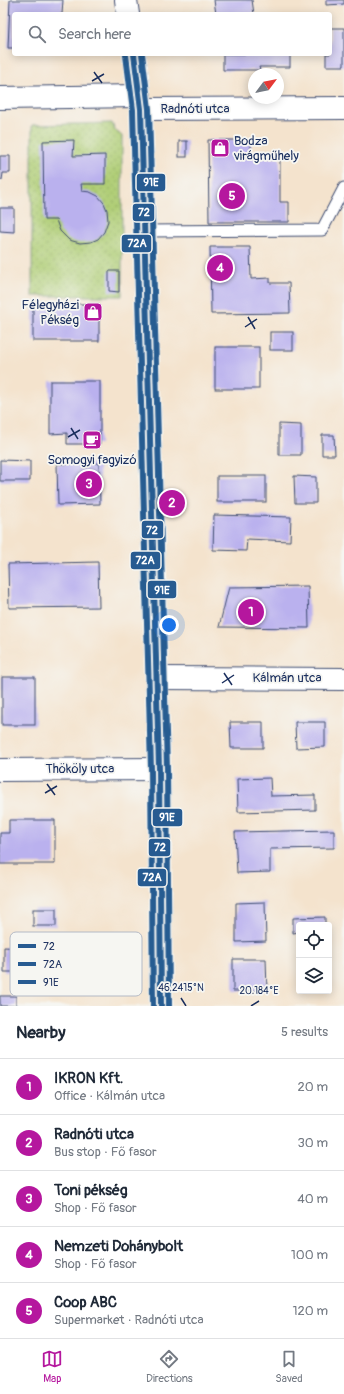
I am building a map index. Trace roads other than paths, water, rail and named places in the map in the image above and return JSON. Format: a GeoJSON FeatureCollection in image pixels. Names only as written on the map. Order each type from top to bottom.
{"type":"FeatureCollection","features":[{"type":"Feature","properties":{"kind":"street"},"geometry":{"type":"LineString","coordinates":[[126,0],[128,12]]}},
{"type":"Feature","properties":{"kind":"street"},"geometry":{"type":"LineString","coordinates":[[134,56],[141,102],[145,231],[159,769],[161,1006]]}},
{"type":"Feature","properties":{"kind":"street","name":"Radnóti utca"},"geometry":{"type":"LineString","coordinates":[[0,98],[344,108]]}},
{"type":"Feature","properties":{"kind":"street","name":"Kálmán utca"},"geometry":{"type":"LineString","coordinates":[[157,678],[344,678]]}},
{"type":"Feature","properties":{"kind":"street","name":"Thököly utca"},"geometry":{"type":"LineString","coordinates":[[0,770],[159,769]]}},
{"type":"Feature","properties":{"kind":"lane"},"geometry":{"type":"LineString","coordinates":[[145,231],[322,230],[344,188]]}},
{"type":"Feature","properties":{"kind":"place","name":"Bodza virágműhely"},"geometry":{"type":"Point","coordinates":[220,148]}},
{"type":"Feature","properties":{"kind":"place","name":"Coop ABC"},"geometry":{"type":"Point","coordinates":[232,196]}},
{"type":"Feature","properties":{"kind":"place","name":"Nemzeti Dohánybolt"},"geometry":{"type":"Point","coordinates":[220,268]}},
{"type":"Feature","properties":{"kind":"place","name":"Félegyházi Pékség"},"geometry":{"type":"Point","coordinates":[93,312]}},
{"type":"Feature","properties":{"kind":"place","name":"Somogyi fagyizó"},"geometry":{"type":"Point","coordinates":[92,440]}},
{"type":"Feature","properties":{"kind":"place","name":"Toni pékség"},"geometry":{"type":"Point","coordinates":[89,484]}},
{"type":"Feature","properties":{"kind":"place","name":"Radnóti utca"},"geometry":{"type":"Point","coordinates":[172,503]}},
{"type":"Feature","properties":{"kind":"place","name":"IKRON Kft."},"geometry":{"type":"Point","coordinates":[251,612]}}]}
